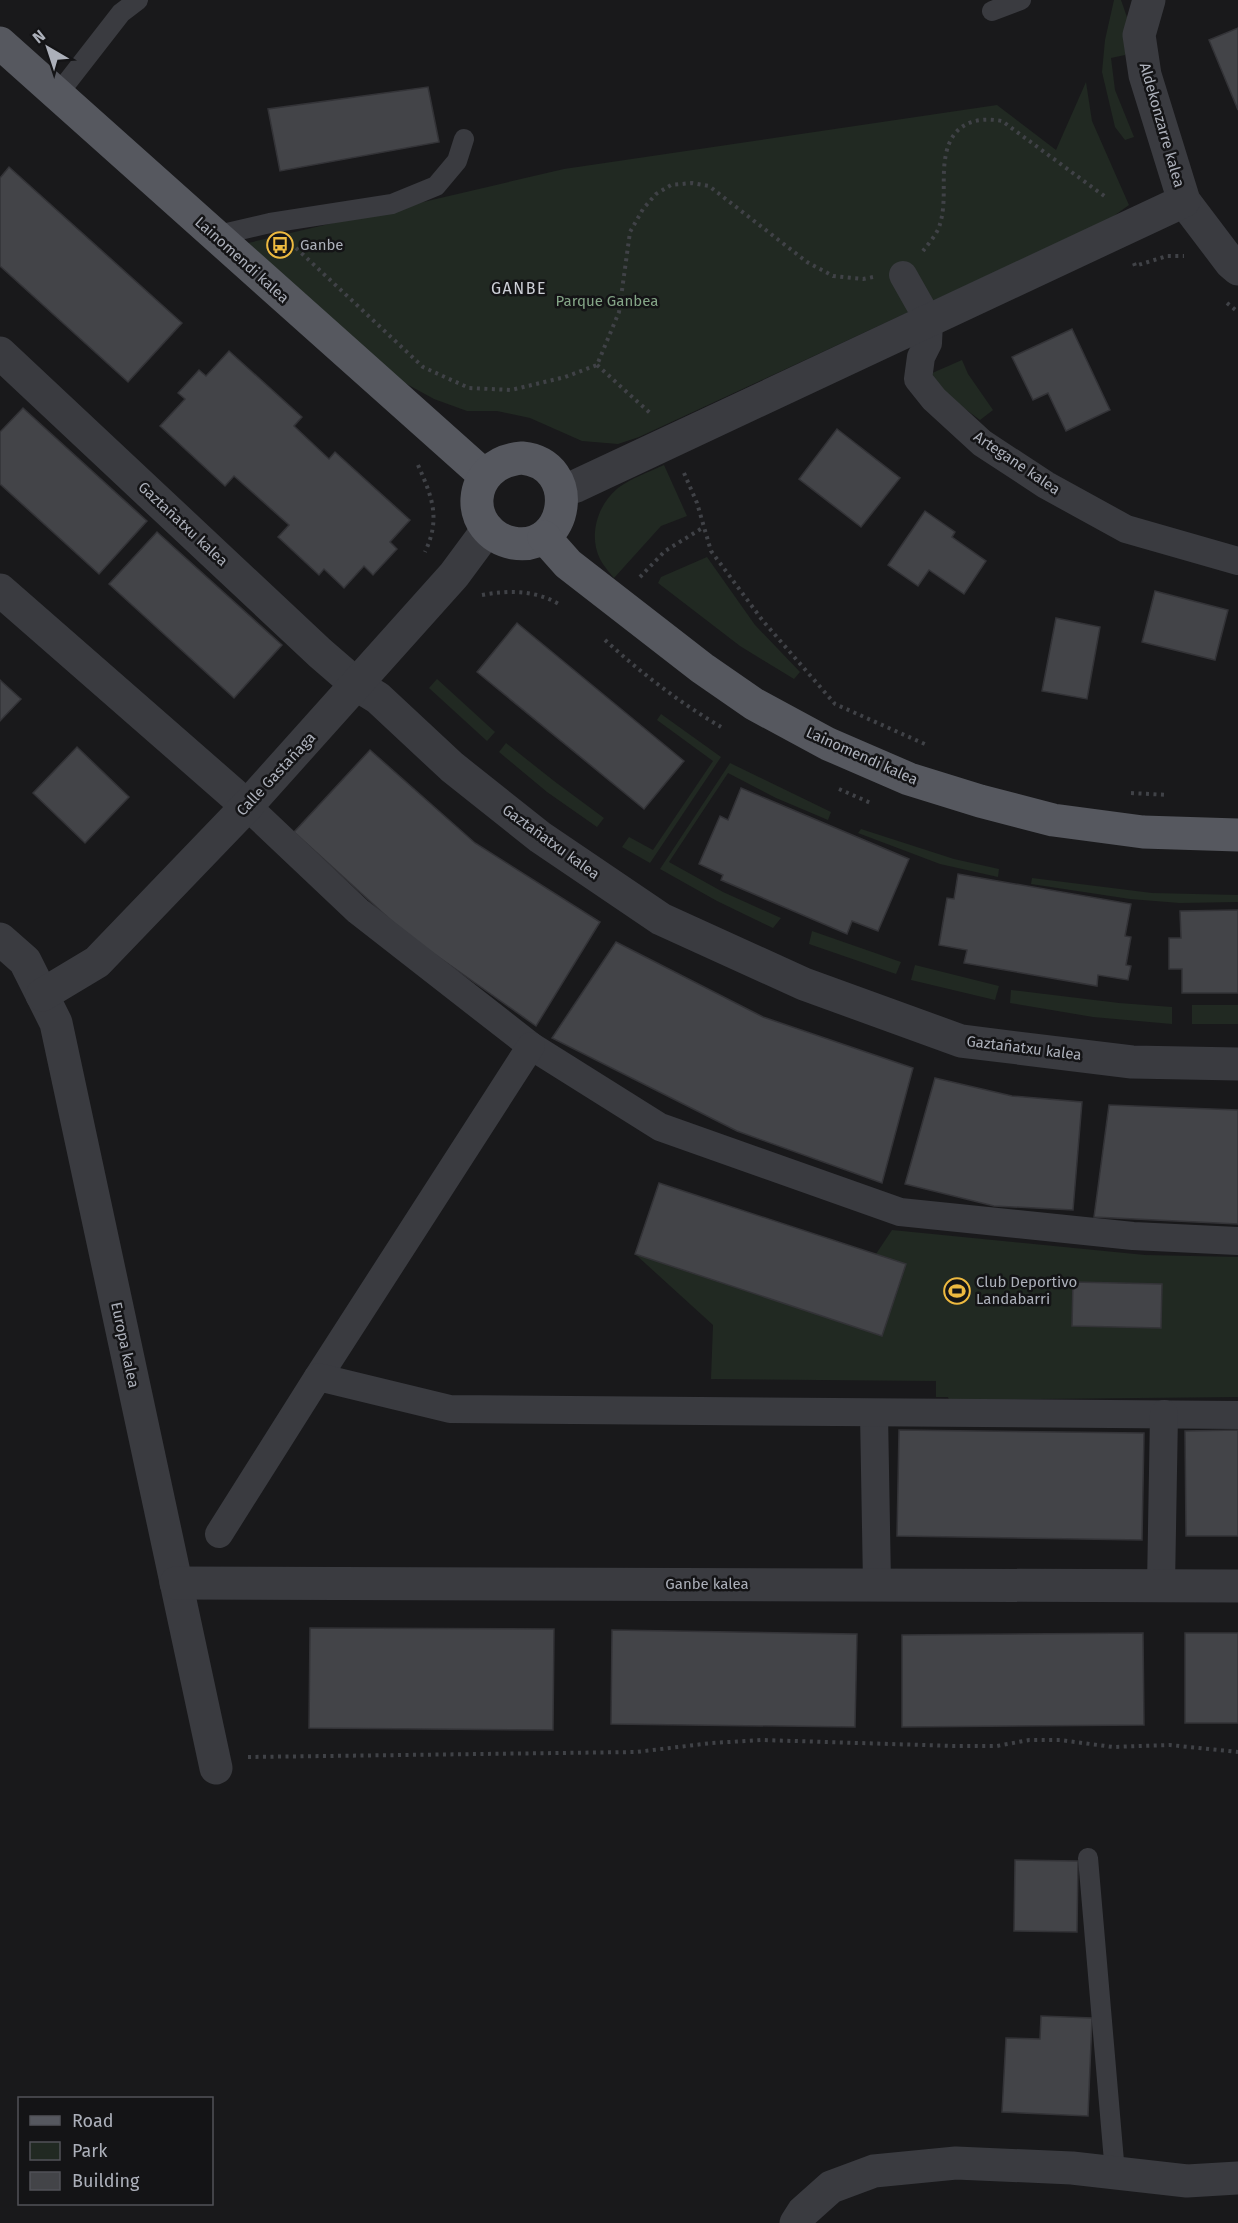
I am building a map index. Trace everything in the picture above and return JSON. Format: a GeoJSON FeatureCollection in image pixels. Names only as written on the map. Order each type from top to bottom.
{"type":"FeatureCollection","features":[{"type":"Feature","properties":{"kind":"main road","name":"Lainomendi kalea"},"geometry":{"type":"LineString","coordinates":[[0,43],[485,476]]}},
{"type":"Feature","properties":{"kind":"main road"},"geometry":{"type":"LineString","coordinates":[[509,459],[531,459],[544,465],[554,474],[561,491],[562,504],[559,517],[544,537],[530,542],[514,543],[488,529],[476,500],[479,486],[485,476],[494,466],[509,459]]}},
{"type":"Feature","properties":{"kind":"main road","name":"Lainomendi kalea"},"geometry":{"type":"LineString","coordinates":[[544,537],[568,564],[702,668],[754,704],[828,744],[909,779],[1053,820],[1143,832],[1238,835]]}},
{"type":"Feature","properties":{"kind":"street","name":"Aldekonzarre kalea"},"geometry":{"type":"LineString","coordinates":[[1149,0],[1139,35],[1145,75],[1184,201],[1238,269]]}},
{"type":"Feature","properties":{"kind":"street"},"geometry":{"type":"LineString","coordinates":[[561,491],[1184,201]]}},
{"type":"Feature","properties":{"kind":"street"},"geometry":{"type":"LineString","coordinates":[[903,275],[929,321]]}},
{"type":"Feature","properties":{"kind":"street","name":"Artegane kalea"},"geometry":{"type":"LineString","coordinates":[[929,321],[928,343],[921,357],[918,379],[934,399],[982,442],[1046,485],[1126,529],[1238,561]]}},
{"type":"Feature","properties":{"kind":"street","name":"Gaztañatxu kalea"},"geometry":{"type":"LineString","coordinates":[[0,352],[357,685],[378,699],[452,767],[540,837],[661,919],[804,984],[961,1041],[1132,1062],[1238,1064]]}},
{"type":"Feature","properties":{"kind":"street","name":"Calle Gastañaga"},"geometry":{"type":"LineString","coordinates":[[42,995],[97,962],[247,806],[454,575],[488,529]]}},
{"type":"Feature","properties":{"kind":"street"},"geometry":{"type":"LineString","coordinates":[[0,590],[247,806],[358,911],[531,1046],[660,1127],[900,1212],[1133,1236],[1238,1242]]}},
{"type":"Feature","properties":{"kind":"street","name":"Europa kalea"},"geometry":{"type":"LineString","coordinates":[[0,939],[25,961],[56,1023],[215,1763]]}},
{"type":"Feature","properties":{"kind":"street"},"geometry":{"type":"LineString","coordinates":[[219,1534],[531,1046]]}},
{"type":"Feature","properties":{"kind":"street"},"geometry":{"type":"LineString","coordinates":[[318,1377],[450,1409],[1238,1414]]}},
{"type":"Feature","properties":{"kind":"street"},"geometry":{"type":"LineString","coordinates":[[874,1413],[878,1584]]}},
{"type":"Feature","properties":{"kind":"street"},"geometry":{"type":"LineString","coordinates":[[1161,1586],[1164,1414]]}},
{"type":"Feature","properties":{"kind":"street","name":"Ganbe kalea"},"geometry":{"type":"LineString","coordinates":[[176,1583],[1238,1586]]}},
{"type":"Feature","properties":{"kind":"street"},"geometry":{"type":"LineString","coordinates":[[796,2223],[803,2212],[831,2187],[874,2170],[956,2163],[1072,2168],[1187,2181],[1238,2178]]}},
{"type":"Feature","properties":{"kind":"lane"},"geometry":{"type":"LineString","coordinates":[[58,94],[122,13],[138,0]]}},
{"type":"Feature","properties":{"kind":"lane"},"geometry":{"type":"LineString","coordinates":[[992,11],[1022,0]]}},
{"type":"Feature","properties":{"kind":"lane"},"geometry":{"type":"LineString","coordinates":[[214,236],[270,223],[392,204],[436,186],[457,161],[464,139]]}},
{"type":"Feature","properties":{"kind":"lane"},"geometry":{"type":"LineString","coordinates":[[1088,1858],[1115,2173]]}},
{"type":"Feature","properties":{"kind":"path"},"geometry":{"type":"LineString","coordinates":[[270,223],[423,367],[469,388],[511,390],[565,377],[597,365],[619,312],[630,232],[643,209],[656,194],[671,185],[692,183],[709,186],[807,262],[833,276],[863,279],[903,275],[940,227],[945,202],[946,154],[956,132],[969,122],[985,118],[1002,121],[1015,130],[1129,226],[1135,266],[1167,256],[1186,256]]}},
{"type":"Feature","properties":{"kind":"path"},"geometry":{"type":"LineString","coordinates":[[1222,300],[1238,312]]}},
{"type":"Feature","properties":{"kind":"path"},"geometry":{"type":"LineString","coordinates":[[597,365],[659,421],[697,503],[711,551],[763,621],[835,704],[936,750]]}},
{"type":"Feature","properties":{"kind":"path"},"geometry":{"type":"LineString","coordinates":[[617,602],[665,550],[704,527]]}},
{"type":"Feature","properties":{"kind":"path"},"geometry":{"type":"LineString","coordinates":[[1127,792],[1173,796]]}},
{"type":"Feature","properties":{"kind":"path"},"geometry":{"type":"LineString","coordinates":[[215,1763],[636,1752],[762,1740],[997,1746],[1029,1740],[1060,1740],[1113,1747],[1170,1745],[1238,1752]]}},
{"type":"Feature","properties":{"kind":"green space"},"geometry":{"type":"Polygon","coordinates":[[[1114,0],[1121,0],[1128,20],[1125,55],[1111,58],[1115,90],[1134,137],[1125,140],[1115,127],[1102,72],[1105,40],[1114,0]]]}},
{"type":"Feature","properties":{"kind":"green space","name":"Parque Ganbea"},"geometry":{"type":"Polygon","coordinates":[[[1086,82],[1092,121],[1129,205],[1111,218],[639,437],[618,444],[582,441],[530,418],[497,411],[467,411],[434,399],[403,382],[248,243],[564,169],[997,105],[1056,150],[1086,82]]]}},
{"type":"Feature","properties":{"kind":"green space"},"geometry":{"type":"Polygon","coordinates":[[[962,360],[968,374],[993,410],[980,420],[952,399],[930,374],[962,360]]]}},
{"type":"Feature","properties":{"kind":"green space"},"geometry":{"type":"Polygon","coordinates":[[[664,465],[687,516],[661,526],[614,578],[601,561],[597,550],[595,530],[600,511],[618,488],[664,465]]]}},
{"type":"Feature","properties":{"kind":"green space"},"geometry":{"type":"Polygon","coordinates":[[[707,557],[755,625],[800,672],[794,679],[740,646],[658,583],[661,577],[707,557]]]}},
{"type":"Feature","properties":{"kind":"green space"},"geometry":{"type":"Polygon","coordinates":[[[437,679],[495,732],[487,741],[429,688],[437,679]]]}},
{"type":"Feature","properties":{"kind":"green space"},"geometry":{"type":"Polygon","coordinates":[[[661,714],[721,757],[650,863],[622,847],[629,837],[653,850],[713,761],[657,720],[661,714]]]}},
{"type":"Feature","properties":{"kind":"green space"},"geometry":{"type":"Polygon","coordinates":[[[506,743],[604,818],[597,827],[547,792],[499,752],[506,743]]]}},
{"type":"Feature","properties":{"kind":"green space"},"geometry":{"type":"Polygon","coordinates":[[[730,763],[831,812],[828,820],[776,798],[728,773],[669,862],[723,892],[781,918],[773,928],[717,901],[660,869],[730,763]]]}},
{"type":"Feature","properties":{"kind":"green space"},"geometry":{"type":"Polygon","coordinates":[[[861,829],[954,859],[999,869],[998,877],[940,864],[858,833],[861,829]]]}},
{"type":"Feature","properties":{"kind":"green space"},"geometry":{"type":"Polygon","coordinates":[[[1032,878],[1152,893],[1238,895],[1238,902],[1180,903],[1130,899],[1031,884],[1032,878]]]}},
{"type":"Feature","properties":{"kind":"green space"},"geometry":{"type":"Polygon","coordinates":[[[812,931],[901,962],[896,974],[809,944],[812,931]]]}},
{"type":"Feature","properties":{"kind":"green space"},"geometry":{"type":"Polygon","coordinates":[[[915,965],[999,986],[995,1000],[911,980],[915,965]]]}},
{"type":"Feature","properties":{"kind":"green space"},"geometry":{"type":"Polygon","coordinates":[[[1011,990],[1172,1007],[1172,1024],[1093,1017],[1010,1003],[1011,990]]]}},
{"type":"Feature","properties":{"kind":"green space"},"geometry":{"type":"Polygon","coordinates":[[[1192,1005],[1238,1005],[1238,1024],[1192,1024],[1192,1005]]]}},
{"type":"Feature","properties":{"kind":"green space","name":"Club Deportivo Landabarri"},"geometry":{"type":"Polygon","coordinates":[[[659,1183],[876,1254],[892,1230],[1145,1255],[1238,1257],[1238,1397],[949,1400],[948,1397],[936,1397],[936,1381],[711,1379],[713,1325],[635,1254],[659,1183]]]}},
{"type":"Feature","properties":{"kind":"building"},"geometry":{"type":"Polygon","coordinates":[[[1238,28],[1238,110],[1209,40],[1238,28]]]}},
{"type":"Feature","properties":{"kind":"building"},"geometry":{"type":"Polygon","coordinates":[[[428,87],[439,142],[280,171],[268,109],[428,87]]]}},
{"type":"Feature","properties":{"kind":"building"},"geometry":{"type":"Polygon","coordinates":[[[9,167],[182,323],[128,382],[0,266],[0,178],[9,167]]]}},
{"type":"Feature","properties":{"kind":"building"},"geometry":{"type":"Polygon","coordinates":[[[1072,329],[1110,410],[1066,431],[1048,393],[1033,400],[1012,357],[1072,329]]]}},
{"type":"Feature","properties":{"kind":"building"},"geometry":{"type":"Polygon","coordinates":[[[229,351],[302,417],[294,426],[329,459],[335,452],[410,520],[390,542],[397,549],[373,575],[364,566],[344,588],[324,569],[319,575],[278,537],[289,525],[234,476],[225,486],[160,426],[185,399],[178,393],[199,370],[206,376],[229,351]]]}},
{"type":"Feature","properties":{"kind":"building"},"geometry":{"type":"Polygon","coordinates":[[[23,408],[147,521],[99,574],[0,484],[0,432],[23,408]]]}},
{"type":"Feature","properties":{"kind":"building"},"geometry":{"type":"Polygon","coordinates":[[[837,429],[900,478],[861,527],[799,479],[837,429]]]}},
{"type":"Feature","properties":{"kind":"building"},"geometry":{"type":"Polygon","coordinates":[[[925,511],[955,532],[952,537],[986,561],[964,594],[929,570],[918,586],[888,565],[925,511]]]}},
{"type":"Feature","properties":{"kind":"building"},"geometry":{"type":"Polygon","coordinates":[[[157,532],[282,645],[234,698],[109,584],[157,532]]]}},
{"type":"Feature","properties":{"kind":"building"},"geometry":{"type":"Polygon","coordinates":[[[1155,591],[1228,610],[1215,660],[1142,642],[1155,591]]]}},
{"type":"Feature","properties":{"kind":"building"},"geometry":{"type":"Polygon","coordinates":[[[1056,618],[1100,627],[1087,699],[1042,691],[1056,618]]]}},
{"type":"Feature","properties":{"kind":"building"},"geometry":{"type":"Polygon","coordinates":[[[517,623],[684,761],[644,809],[477,672],[517,623]]]}},
{"type":"Feature","properties":{"kind":"building"},"geometry":{"type":"Polygon","coordinates":[[[0,680],[21,699],[0,721],[0,680]]]}},
{"type":"Feature","properties":{"kind":"building"},"geometry":{"type":"Polygon","coordinates":[[[77,747],[129,797],[85,843],[33,793],[77,747]]]}},
{"type":"Feature","properties":{"kind":"building"},"geometry":{"type":"Polygon","coordinates":[[[370,750],[475,843],[600,922],[536,1026],[406,934],[294,832],[370,750]]]}},
{"type":"Feature","properties":{"kind":"building"},"geometry":{"type":"Polygon","coordinates":[[[741,788],[909,859],[878,931],[852,921],[847,934],[721,880],[723,875],[699,864],[720,816],[728,820],[741,788]]]}},
{"type":"Feature","properties":{"kind":"building"},"geometry":{"type":"Polygon","coordinates":[[[958,874],[1131,904],[1125,936],[1131,937],[1126,965],[1131,966],[1128,980],[1098,975],[1097,986],[964,963],[967,950],[939,945],[947,898],[954,899],[958,874]]]}},
{"type":"Feature","properties":{"kind":"building"},"geometry":{"type":"Polygon","coordinates":[[[1238,910],[1238,993],[1182,993],[1182,969],[1169,969],[1169,938],[1181,938],[1180,911],[1238,910]]]}},
{"type":"Feature","properties":{"kind":"building"},"geometry":{"type":"Polygon","coordinates":[[[616,942],[763,1017],[913,1068],[882,1183],[737,1131],[552,1038],[616,942]]]}},
{"type":"Feature","properties":{"kind":"building"},"geometry":{"type":"Polygon","coordinates":[[[935,1078],[1012,1096],[1082,1102],[1073,1210],[994,1206],[905,1184],[935,1078]]]}},
{"type":"Feature","properties":{"kind":"building"},"geometry":{"type":"Polygon","coordinates":[[[1109,1105],[1238,1110],[1238,1224],[1094,1217],[1109,1105]]]}},
{"type":"Feature","properties":{"kind":"building"},"geometry":{"type":"Polygon","coordinates":[[[659,1183],[906,1264],[882,1336],[635,1254],[659,1183]]]}},
{"type":"Feature","properties":{"kind":"building"},"geometry":{"type":"Polygon","coordinates":[[[1073,1282],[1162,1284],[1161,1328],[1072,1326],[1073,1282]]]}},
{"type":"Feature","properties":{"kind":"building"},"geometry":{"type":"Polygon","coordinates":[[[899,1430],[1144,1433],[1142,1540],[897,1536],[899,1430]]]}},
{"type":"Feature","properties":{"kind":"building"},"geometry":{"type":"Polygon","coordinates":[[[1238,1430],[1238,1536],[1186,1536],[1185,1431],[1238,1430]]]}},
{"type":"Feature","properties":{"kind":"building"},"geometry":{"type":"Polygon","coordinates":[[[310,1628],[554,1629],[553,1730],[309,1728],[310,1628]]]}},
{"type":"Feature","properties":{"kind":"building"},"geometry":{"type":"Polygon","coordinates":[[[612,1630],[857,1634],[855,1727],[611,1724],[612,1630]]]}},
{"type":"Feature","properties":{"kind":"building"},"geometry":{"type":"Polygon","coordinates":[[[1143,1633],[1144,1725],[902,1727],[902,1635],[1143,1633]]]}},
{"type":"Feature","properties":{"kind":"building"},"geometry":{"type":"Polygon","coordinates":[[[1185,1633],[1238,1633],[1238,1723],[1185,1723],[1185,1633]]]}},
{"type":"Feature","properties":{"kind":"building"},"geometry":{"type":"Polygon","coordinates":[[[1015,1860],[1078,1861],[1077,1932],[1014,1931],[1015,1860]]]}},
{"type":"Feature","properties":{"kind":"building"},"geometry":{"type":"Polygon","coordinates":[[[1041,2016],[1092,2018],[1088,2116],[1002,2112],[1006,2038],[1040,2039],[1041,2016]]]}},
{"type":"Feature","properties":{"kind":"place","name":"Ganbe"},"geometry":{"type":"Point","coordinates":[280,245]}},
{"type":"Feature","properties":{"kind":"place","name":"Club Deportivo Landabarri"},"geometry":{"type":"Point","coordinates":[957,1291]}},
{"type":"Feature","properties":{"kind":"district","name":"GANBE"},"geometry":{"type":"Point","coordinates":[519,288]}}]}
